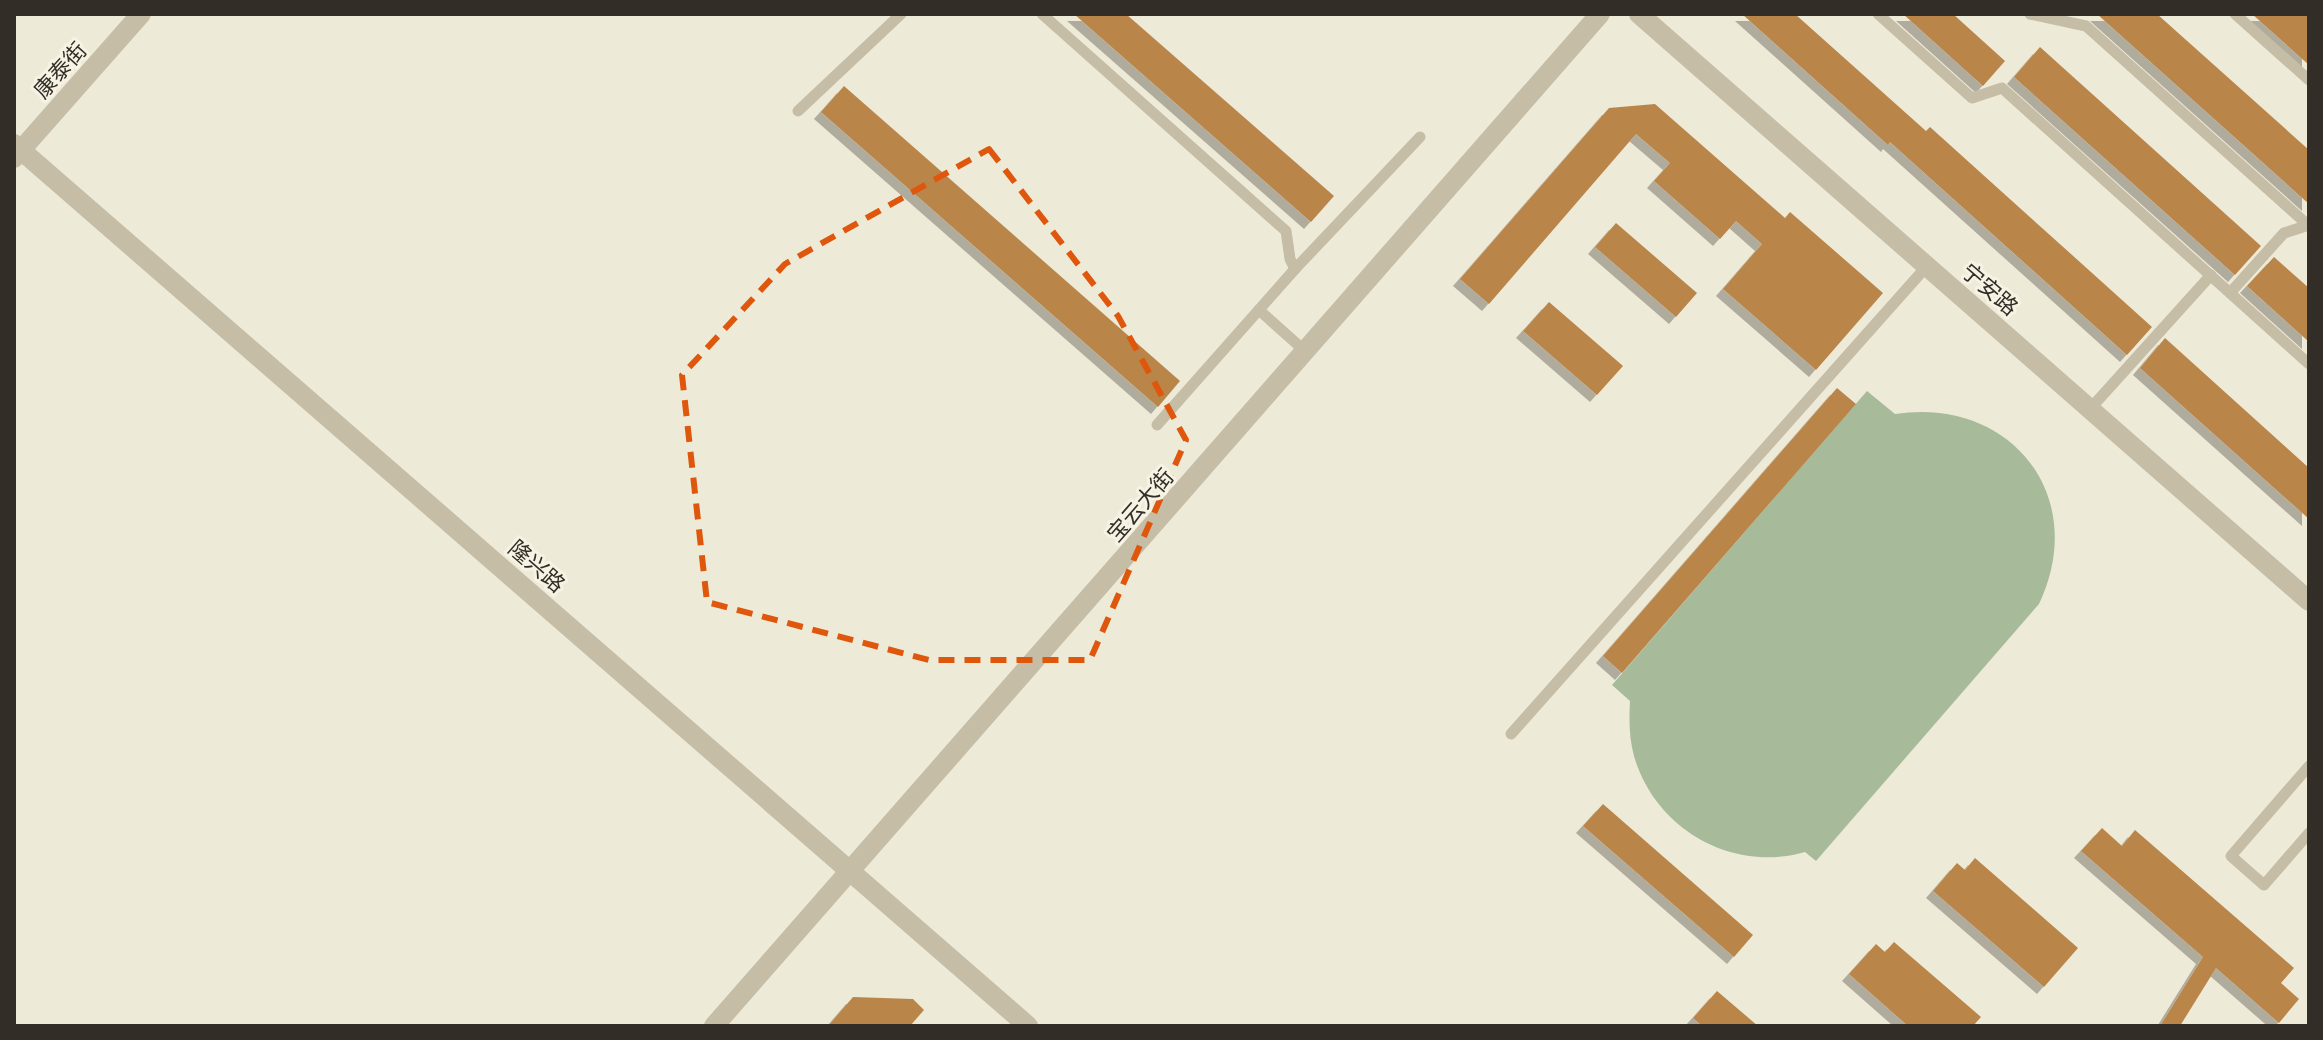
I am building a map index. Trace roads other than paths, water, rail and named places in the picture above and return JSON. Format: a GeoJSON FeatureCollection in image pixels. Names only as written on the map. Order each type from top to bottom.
{"type":"FeatureCollection","features":[{"type":"Feature","properties":{"kind":"street","name":"康泰街"},"geometry":{"type":"LineString","coordinates":[[16,150],[141,14]]}},
{"type":"Feature","properties":{"kind":"street","name":"宝云大街"},"geometry":{"type":"LineString","coordinates":[[714,1026],[1600,14]]}},
{"type":"Feature","properties":{"kind":"street","name":"宁安路"},"geometry":{"type":"LineString","coordinates":[[1639,14],[2309,601]]}},
{"type":"Feature","properties":{"kind":"street","name":"隆兴路"},"geometry":{"type":"LineString","coordinates":[[16,150],[1028,1026]]}},
{"type":"Feature","properties":{"kind":"lane"},"geometry":{"type":"LineString","coordinates":[[798,111],[901,14]]}},
{"type":"Feature","properties":{"kind":"lane"},"geometry":{"type":"LineString","coordinates":[[1042,14],[1286,231],[1290,259],[1295,269]]}},
{"type":"Feature","properties":{"kind":"lane"},"geometry":{"type":"LineString","coordinates":[[1878,14],[1972,98],[2002,88],[2309,364]]}},
{"type":"Feature","properties":{"kind":"lane"},"geometry":{"type":"LineString","coordinates":[[2030,14],[2086,26],[2309,225]]}},
{"type":"Feature","properties":{"kind":"lane"},"geometry":{"type":"LineString","coordinates":[[2235,14],[2309,80]]}},
{"type":"Feature","properties":{"kind":"lane"},"geometry":{"type":"LineString","coordinates":[[1157,425],[1295,269],[1420,137]]}},
{"type":"Feature","properties":{"kind":"lane"},"geometry":{"type":"LineString","coordinates":[[2230,293],[2284,233],[2309,225]]}},
{"type":"Feature","properties":{"kind":"lane"},"geometry":{"type":"LineString","coordinates":[[1511,734],[1927,266]]}},
{"type":"Feature","properties":{"kind":"lane"},"geometry":{"type":"LineString","coordinates":[[2090,409],[2211,275]]}},
{"type":"Feature","properties":{"kind":"lane"},"geometry":{"type":"LineString","coordinates":[[1259,310],[1306,352]]}},
{"type":"Feature","properties":{"kind":"lane"},"geometry":{"type":"LineString","coordinates":[[2309,766],[2231,856],[2264,885],[2309,833]]}}]}
